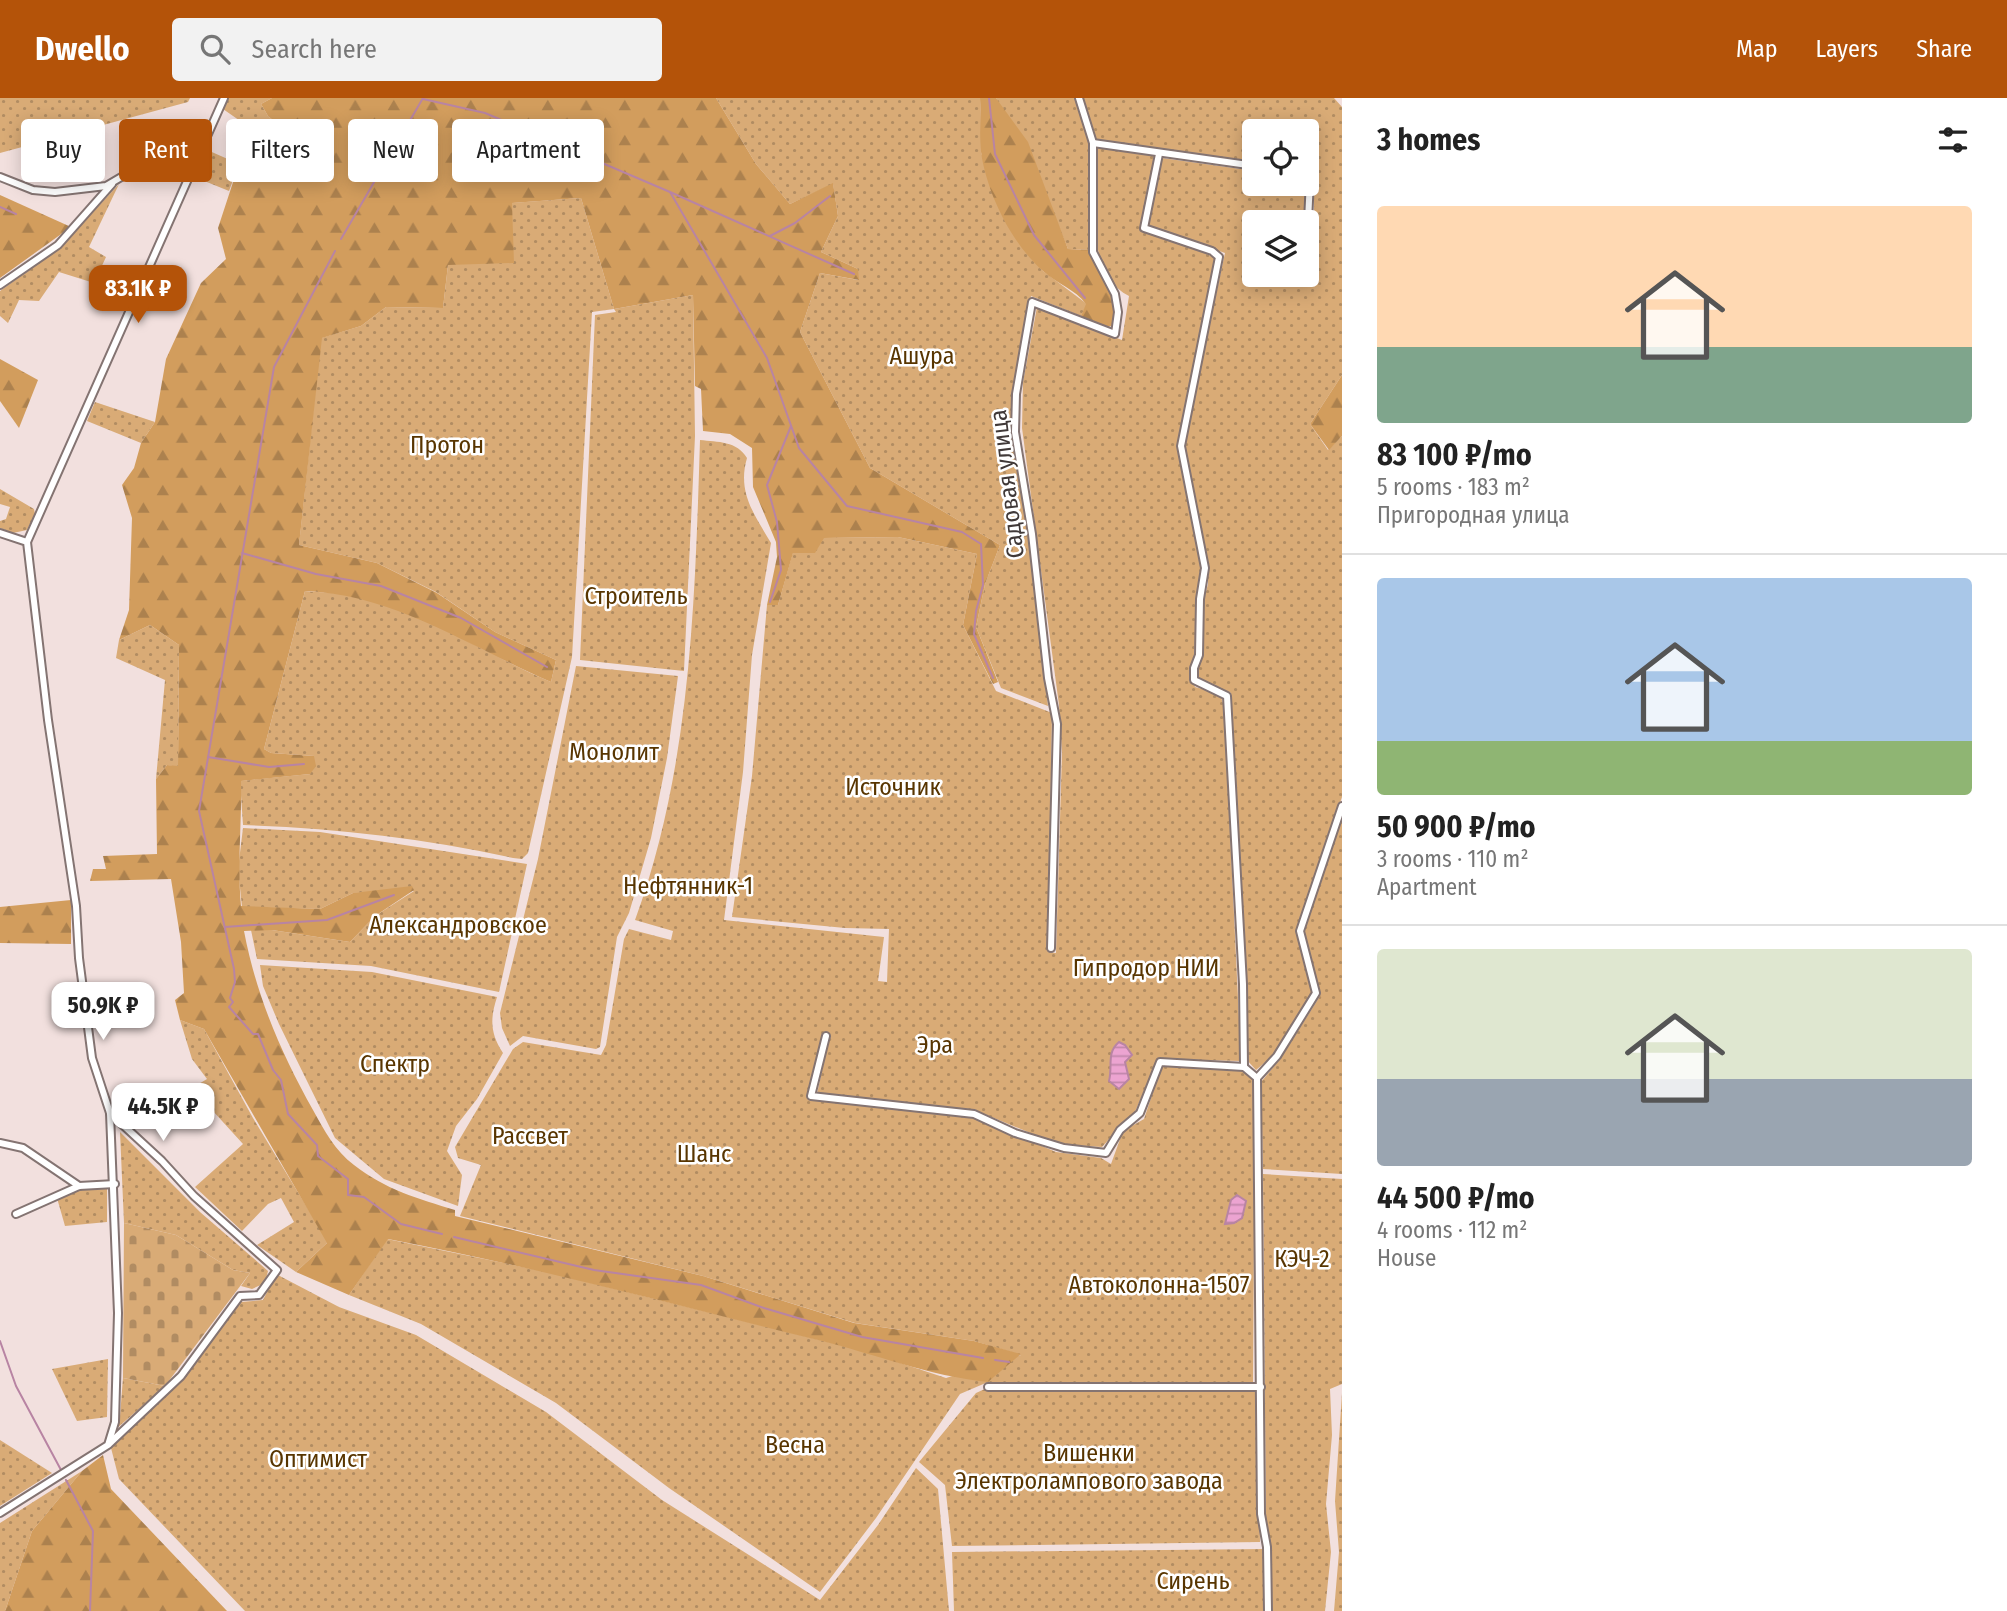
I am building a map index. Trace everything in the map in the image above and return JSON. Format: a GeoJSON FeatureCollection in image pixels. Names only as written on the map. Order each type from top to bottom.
{"type":"FeatureCollection","features":[{"type":"Feature","properties":{"kind":"street"},"geometry":{"type":"LineString","coordinates":[[212,125],[224,98]]}},
{"type":"Feature","properties":{"kind":"street"},"geometry":{"type":"LineString","coordinates":[[1079,98],[1093,143],[1242,164]]}},
{"type":"Feature","properties":{"kind":"street","name":"Садовая улица"},"geometry":{"type":"LineString","coordinates":[[1051,948],[1057,755],[1055,711],[1030,520],[1015,432],[1017,394],[1032,302],[1115,334],[1118,312],[1115,294],[1093,252],[1090,237],[1093,143]]}},
{"type":"Feature","properties":{"kind":"street"},"geometry":{"type":"LineString","coordinates":[[1159,154],[1144,228],[1212,251],[1219,257],[1181,446],[1205,568],[1200,599],[1199,655],[1194,668],[1195,680],[1227,696],[1243,984],[1244,1067]]}},
{"type":"Feature","properties":{"kind":"street"},"geometry":{"type":"LineString","coordinates":[[0,177],[33,190],[55,192],[113,183]]}},
{"type":"Feature","properties":{"kind":"street"},"geometry":{"type":"LineString","coordinates":[[0,285],[58,245],[119,179]]}},
{"type":"Feature","properties":{"kind":"street"},"geometry":{"type":"LineString","coordinates":[[108,1445],[115,1422],[118,1313],[115,1184],[110,1113],[92,1058],[79,958],[76,906],[48,720],[26,542],[187,182]]}},
{"type":"Feature","properties":{"kind":"street"},"geometry":{"type":"LineString","coordinates":[[0,533],[26,542]]}},
{"type":"Feature","properties":{"kind":"street"},"geometry":{"type":"LineString","coordinates":[[1268,1611],[1267,1547],[1261,1514],[1257,1078],[1277,1056],[1316,993],[1300,931],[1342,806]]}},
{"type":"Feature","properties":{"kind":"street"},"geometry":{"type":"LineString","coordinates":[[826,1037],[811,1096],[974,1114],[1015,1133],[1064,1148],[1106,1153],[1120,1130],[1140,1113],[1160,1062],[1244,1067],[1257,1078]]}},
{"type":"Feature","properties":{"kind":"street"},"geometry":{"type":"LineString","coordinates":[[0,1513],[108,1445],[181,1376],[240,1296],[259,1295],[277,1270],[194,1196],[162,1160],[110,1113]]}},
{"type":"Feature","properties":{"kind":"street"},"geometry":{"type":"LineString","coordinates":[[0,1143],[23,1148],[79,1186]]}},
{"type":"Feature","properties":{"kind":"street"},"geometry":{"type":"LineString","coordinates":[[16,1214],[79,1186],[115,1184]]}},
{"type":"Feature","properties":{"kind":"street"},"geometry":{"type":"LineString","coordinates":[[988,1387],[1261,1387]]}},
{"type":"Feature","properties":{"kind":"green space"},"geometry":{"type":"Polygon","coordinates":[[[0,98],[190,98],[188,102],[105,125],[105,119],[21,119],[21,147],[0,153],[0,98]]]}},
{"type":"Feature","properties":{"kind":"green space"},"geometry":{"type":"Polygon","coordinates":[[[228,98],[272,98],[261,104],[272,119],[237,119],[223,109],[228,98]]]}},
{"type":"Feature","properties":{"kind":"green space"},"geometry":{"type":"Polygon","coordinates":[[[272,98],[716,98],[756,164],[790,204],[833,183],[838,216],[821,252],[858,269],[859,280],[820,273],[800,332],[870,468],[1000,545],[985,584],[976,627],[998,682],[993,684],[963,625],[977,554],[898,537],[824,538],[815,553],[793,553],[778,605],[767,605],[777,557],[776,542],[753,487],[752,448],[730,434],[703,431],[701,389],[695,386],[693,295],[614,309],[581,198],[512,203],[514,263],[448,265],[443,308],[386,307],[361,326],[322,338],[299,545],[377,563],[437,593],[495,632],[556,660],[551,682],[402,612],[339,595],[305,591],[264,749],[271,753],[314,756],[316,766],[310,774],[241,781],[241,906],[320,909],[353,893],[412,886],[414,890],[375,916],[350,942],[272,930],[244,931],[255,978],[271,1023],[317,1118],[341,1153],[377,1181],[455,1210],[455,1216],[703,1276],[854,1323],[974,1341],[1021,1354],[988,1382],[923,1370],[818,1340],[550,1274],[388,1239],[349,1295],[296,1272],[327,1243],[204,1029],[180,1020],[175,1000],[184,993],[181,942],[171,879],[90,881],[93,869],[106,869],[103,856],[157,854],[156,779],[167,765],[178,766],[179,645],[150,625],[119,640],[129,610],[132,518],[122,485],[134,468],[141,443],[155,422],[166,359],[201,283],[226,259],[218,228],[233,182],[334,182],[334,119],[272,119],[261,104],[272,98]]]}},
{"type":"Feature","properties":{"kind":"green space","name":"Ашура"},"geometry":{"type":"Polygon","coordinates":[[[716,98],[980,98],[981,153],[1015,237],[1043,271],[1087,304],[1081,316],[1031,296],[1016,386],[1014,431],[1028,520],[1048,706],[1001,688],[976,627],[985,584],[1000,545],[870,468],[800,332],[820,273],[858,280],[858,269],[821,252],[838,216],[833,184],[790,204],[756,164],[716,98]]]}},
{"type":"Feature","properties":{"kind":"green space"},"geometry":{"type":"Polygon","coordinates":[[[980,98],[996,98],[1028,142],[1068,249],[1088,250],[1108,286],[1114,306],[1112,326],[1105,327],[1081,316],[1086,304],[1077,294],[1043,271],[1011,233],[995,201],[984,168],[980,146],[980,98]]]}},
{"type":"Feature","properties":{"kind":"green space"},"geometry":{"type":"Polygon","coordinates":[[[996,98],[1334,98],[1342,107],[1342,375],[1310,424],[1328,450],[1342,436],[1342,797],[1297,931],[1313,991],[1276,1053],[1256,1070],[1246,1059],[1246,967],[1231,693],[1200,679],[1196,669],[1202,654],[1203,603],[1208,584],[1208,562],[1183,446],[1225,253],[1148,226],[1162,158],[1242,169],[1242,196],[1306,196],[1305,210],[1242,210],[1242,287],[1319,287],[1319,210],[1314,210],[1314,196],[1319,196],[1319,119],[1242,119],[1242,161],[1095,139],[1088,142],[1088,250],[1068,249],[1049,202],[996,98]]]}},
{"type":"Feature","properties":{"kind":"green space"},"geometry":{"type":"Polygon","coordinates":[[[1095,146],[1154,156],[1142,231],[1193,246],[1216,259],[1177,445],[1202,564],[1192,677],[1195,687],[1220,694],[1224,706],[1241,1061],[1158,1059],[1134,1114],[1120,1125],[1102,1147],[1057,1144],[982,1113],[817,1094],[830,1034],[825,1034],[807,1099],[978,1119],[1056,1152],[1101,1158],[1111,1164],[1123,1131],[1144,1119],[1162,1065],[1244,1070],[1255,1083],[1253,1383],[988,1382],[960,1394],[876,1518],[820,1592],[669,1488],[556,1403],[421,1324],[349,1295],[387,1239],[547,1272],[864,1351],[946,1378],[1021,1355],[974,1341],[855,1323],[703,1276],[460,1216],[481,1165],[458,1158],[455,1147],[513,1049],[523,1042],[601,1055],[606,1045],[624,939],[629,929],[671,940],[673,931],[635,920],[654,862],[679,743],[692,622],[700,440],[732,445],[743,452],[747,458],[744,482],[749,502],[771,543],[752,655],[743,772],[724,920],[884,937],[878,981],[887,982],[889,929],[845,928],[732,917],[752,776],[767,605],[778,605],[793,552],[823,538],[898,537],[977,554],[963,625],[996,691],[1052,713],[1048,952],[1056,953],[1062,753],[1059,705],[1022,428],[1023,382],[1037,307],[1122,340],[1129,296],[1114,285],[1104,269],[1098,250],[1094,207],[1095,146]]]}},
{"type":"Feature","properties":{"kind":"green space"},"geometry":{"type":"Polygon","coordinates":[[[212,152],[226,158],[226,182],[232,182],[229,191],[207,182],[212,182],[212,152]]]}},
{"type":"Feature","properties":{"kind":"green space"},"geometry":{"type":"Polygon","coordinates":[[[119,184],[89,247],[106,257],[94,283],[59,272],[39,301],[19,300],[8,323],[0,316],[0,291],[60,248],[119,184]]]}},
{"type":"Feature","properties":{"kind":"green space"},"geometry":{"type":"Polygon","coordinates":[[[0,195],[71,227],[0,278],[0,195]]]}},
{"type":"Feature","properties":{"kind":"green space","name":"Протон"},"geometry":{"type":"Polygon","coordinates":[[[581,198],[614,309],[592,312],[572,657],[528,853],[522,859],[379,835],[243,825],[240,781],[310,774],[314,756],[271,753],[264,749],[305,591],[346,594],[384,604],[433,624],[551,682],[556,660],[495,632],[436,592],[377,563],[299,545],[321,338],[361,326],[386,307],[443,308],[448,265],[511,203],[581,198]]]}},
{"type":"Feature","properties":{"kind":"green space","name":"Строитель"},"geometry":{"type":"Polygon","coordinates":[[[693,295],[695,436],[684,671],[580,660],[595,315],[616,312],[614,309],[693,295]]]}},
{"type":"Feature","properties":{"kind":"green space"},"geometry":{"type":"Polygon","coordinates":[[[0,359],[38,380],[19,428],[0,401],[0,359]]]}},
{"type":"Feature","properties":{"kind":"green space"},"geometry":{"type":"Polygon","coordinates":[[[1342,375],[1342,436],[1329,450],[1310,424],[1342,375]]]}},
{"type":"Feature","properties":{"kind":"green space"},"geometry":{"type":"Polygon","coordinates":[[[95,402],[155,422],[141,443],[87,421],[95,402]]]}},
{"type":"Feature","properties":{"kind":"green space"},"geometry":{"type":"Polygon","coordinates":[[[0,489],[34,509],[35,514],[27,530],[13,533],[0,528],[0,521],[6,519],[10,507],[0,504],[0,489]]]}},
{"type":"Feature","properties":{"kind":"green space"},"geometry":{"type":"Polygon","coordinates":[[[150,625],[179,645],[178,767],[167,765],[156,779],[165,680],[116,658],[119,640],[150,625]]]}},
{"type":"Feature","properties":{"kind":"green space","name":"Монолит"},"geometry":{"type":"Polygon","coordinates":[[[576,666],[678,676],[667,758],[651,838],[629,913],[617,937],[600,1047],[596,1049],[523,1036],[510,1046],[502,1028],[500,1013],[538,859],[576,666]]]}},
{"type":"Feature","properties":{"kind":"green space"},"geometry":{"type":"Polygon","coordinates":[[[1342,813],[1342,1174],[1263,1169],[1261,1082],[1281,1058],[1320,996],[1304,933],[1342,813]]]}},
{"type":"Feature","properties":{"kind":"green space","name":"Александровское"},"geometry":{"type":"Polygon","coordinates":[[[243,828],[320,832],[527,864],[499,992],[371,966],[257,959],[251,930],[272,930],[350,942],[375,916],[414,891],[353,893],[320,909],[242,907],[238,869],[243,828]]]}},
{"type":"Feature","properties":{"kind":"green space"},"geometry":{"type":"Polygon","coordinates":[[[71,900],[71,944],[0,943],[0,907],[71,900]]]}},
{"type":"Feature","properties":{"kind":"green space","name":"Спектр"},"geometry":{"type":"Polygon","coordinates":[[[260,965],[372,972],[497,997],[492,1026],[503,1053],[477,1099],[456,1126],[447,1151],[462,1175],[458,1206],[384,1179],[335,1138],[279,1024],[263,986],[260,965]]]}},
{"type":"Feature","properties":{"kind":"green space"},"geometry":{"type":"Polygon","coordinates":[[[180,1020],[204,1029],[253,1118],[328,1242],[296,1272],[257,1245],[294,1222],[281,1198],[268,1204],[242,1231],[195,1187],[243,1144],[192,1088],[207,1079],[192,1059],[180,1020]]]}},
{"type":"Feature","properties":{"kind":"green space"},"geometry":{"type":"Polygon","coordinates":[[[120,1132],[200,1212],[268,1271],[265,1283],[252,1289],[241,1286],[250,1273],[233,1270],[176,1235],[124,1223],[120,1132]]]}},
{"type":"Feature","properties":{"kind":"green space","name":"КЭЧ-2"},"geometry":{"type":"Polygon","coordinates":[[[1263,1174],[1342,1179],[1342,1384],[1330,1389],[1332,1435],[1326,1504],[1331,1552],[1325,1611],[1271,1611],[1272,1551],[1266,1527],[1263,1174]]]}},
{"type":"Feature","properties":{"kind":"green space"},"geometry":{"type":"Polygon","coordinates":[[[107,1189],[107,1222],[65,1226],[57,1198],[76,1190],[107,1189]]]}},
{"type":"Feature","properties":{"kind":"green space"},"geometry":{"type":"Polygon","coordinates":[[[124,1223],[176,1235],[233,1270],[250,1273],[165,1386],[123,1378],[124,1223]]]}},
{"type":"Feature","properties":{"kind":"green space","name":"Оптимист"},"geometry":{"type":"Polygon","coordinates":[[[276,1274],[339,1307],[416,1335],[546,1412],[662,1500],[820,1600],[878,1525],[916,1468],[938,1489],[949,1611],[245,1611],[119,1479],[111,1448],[182,1379],[241,1302],[263,1300],[276,1274]]]}},
{"type":"Feature","properties":{"kind":"green space"},"geometry":{"type":"Polygon","coordinates":[[[108,1359],[107,1417],[77,1421],[52,1369],[108,1359]]]}},
{"type":"Feature","properties":{"kind":"green space"},"geometry":{"type":"Polygon","coordinates":[[[123,1378],[165,1386],[115,1430],[120,1416],[123,1378]]]}},
{"type":"Feature","properties":{"kind":"green space","name":"Вишенки Электролампового завода"},"geometry":{"type":"Polygon","coordinates":[[[987,1388],[1257,1389],[1260,1542],[952,1546],[945,1485],[919,1462],[976,1393],[987,1388]]]}},
{"type":"Feature","properties":{"kind":"green space"},"geometry":{"type":"Polygon","coordinates":[[[1342,1393],[1342,1611],[1334,1611],[1339,1552],[1335,1501],[1342,1393]]]}},
{"type":"Feature","properties":{"kind":"green space"},"geometry":{"type":"Polygon","coordinates":[[[0,1440],[52,1473],[0,1506],[0,1440]]]}},
{"type":"Feature","properties":{"kind":"green space"},"geometry":{"type":"Polygon","coordinates":[[[103,1455],[111,1489],[227,1611],[5,1611],[32,1531],[82,1471],[103,1455]]]}},
{"type":"Feature","properties":{"kind":"green space"},"geometry":{"type":"Polygon","coordinates":[[[82,1471],[32,1531],[5,1611],[0,1611],[0,1523],[82,1471]]]}},
{"type":"Feature","properties":{"kind":"green space","name":"Сирень"},"geometry":{"type":"Polygon","coordinates":[[[1264,1549],[1265,1611],[954,1611],[952,1552],[1264,1549]]]}},
{"type":"Feature","properties":{"kind":"shaded area"},"geometry":{"type":"Polygon","coordinates":[[[1119,1042],[1125,1045],[1132,1055],[1125,1062],[1129,1079],[1119,1089],[1109,1081],[1111,1055],[1119,1042]]]}},
{"type":"Feature","properties":{"kind":"shaded area"},"geometry":{"type":"Polygon","coordinates":[[[1237,1195],[1246,1201],[1242,1218],[1225,1224],[1231,1200],[1237,1195]]]}},
{"type":"Feature","properties":{"kind":"waterway"},"geometry":{"type":"LineString","coordinates":[[341,239],[423,98]]}},
{"type":"Feature","properties":{"kind":"waterway"},"geometry":{"type":"LineString","coordinates":[[989,98],[995,154],[1034,235],[1085,298]]}},
{"type":"Feature","properties":{"kind":"waterway"},"geometry":{"type":"LineString","coordinates":[[423,99],[485,113],[670,192],[767,358],[799,448],[847,506],[962,532],[981,544],[983,585],[976,611],[974,634],[993,678]]}},
{"type":"Feature","properties":{"kind":"waterway"},"geometry":{"type":"LineString","coordinates":[[670,192],[854,274]]}},
{"type":"Feature","properties":{"kind":"waterway"},"geometry":{"type":"LineString","coordinates":[[770,236],[795,223],[830,196]]}},
{"type":"Feature","properties":{"kind":"waterway"},"geometry":{"type":"LineString","coordinates":[[0,207],[16,214]]}},
{"type":"Feature","properties":{"kind":"waterway"},"geometry":{"type":"LineString","coordinates":[[335,251],[274,367],[199,811],[234,969],[235,982],[230,998],[233,1002],[229,1007],[253,1034],[258,1034],[273,1070],[281,1080],[288,1114],[317,1145],[318,1156],[348,1179],[348,1195],[364,1197],[401,1224],[442,1234]]}},
{"type":"Feature","properties":{"kind":"waterway"},"geometry":{"type":"LineString","coordinates":[[770,602],[781,570],[777,522],[767,485],[791,426]]}},
{"type":"Feature","properties":{"kind":"waterway"},"geometry":{"type":"LineString","coordinates":[[242,553],[316,574],[381,586],[461,618],[547,667]]}},
{"type":"Feature","properties":{"kind":"waterway"},"geometry":{"type":"LineString","coordinates":[[208,757],[269,767],[304,764]]}},
{"type":"Feature","properties":{"kind":"waterway"},"geometry":{"type":"LineString","coordinates":[[225,927],[327,920],[394,895]]}},
{"type":"Feature","properties":{"kind":"waterway"},"geometry":{"type":"LineString","coordinates":[[454,1237],[594,1270],[701,1285],[764,1308],[862,1337],[983,1358]]}},
{"type":"Feature","properties":{"kind":"waterway"},"geometry":{"type":"LineString","coordinates":[[0,1341],[16,1386],[61,1470]]}},
{"type":"Feature","properties":{"kind":"waterway"},"geometry":{"type":"LineString","coordinates":[[995,1360],[1009,1362]]}},
{"type":"Feature","properties":{"kind":"waterway"},"geometry":{"type":"LineString","coordinates":[[66,1480],[93,1531],[90,1611]]}},
{"type":"Feature","properties":{"kind":"park label","name":"Источник"},"geometry":{"type":"Point","coordinates":[893,787]}},
{"type":"Feature","properties":{"kind":"park label","name":"Нефтянник-1"},"geometry":{"type":"Point","coordinates":[688,886]}},
{"type":"Feature","properties":{"kind":"park label","name":"Гипродор НИИ"},"geometry":{"type":"Point","coordinates":[1146,968]}},
{"type":"Feature","properties":{"kind":"park label","name":"Эра"},"geometry":{"type":"Point","coordinates":[935,1045]}},
{"type":"Feature","properties":{"kind":"park label","name":"Рассвет"},"geometry":{"type":"Point","coordinates":[530,1136]}},
{"type":"Feature","properties":{"kind":"park label","name":"Шанс"},"geometry":{"type":"Point","coordinates":[704,1154]}},
{"type":"Feature","properties":{"kind":"park label","name":"Автоколонна-1507"},"geometry":{"type":"Point","coordinates":[1159,1285]}},
{"type":"Feature","properties":{"kind":"park label","name":"Весна"},"geometry":{"type":"Point","coordinates":[795,1445]}}]}
